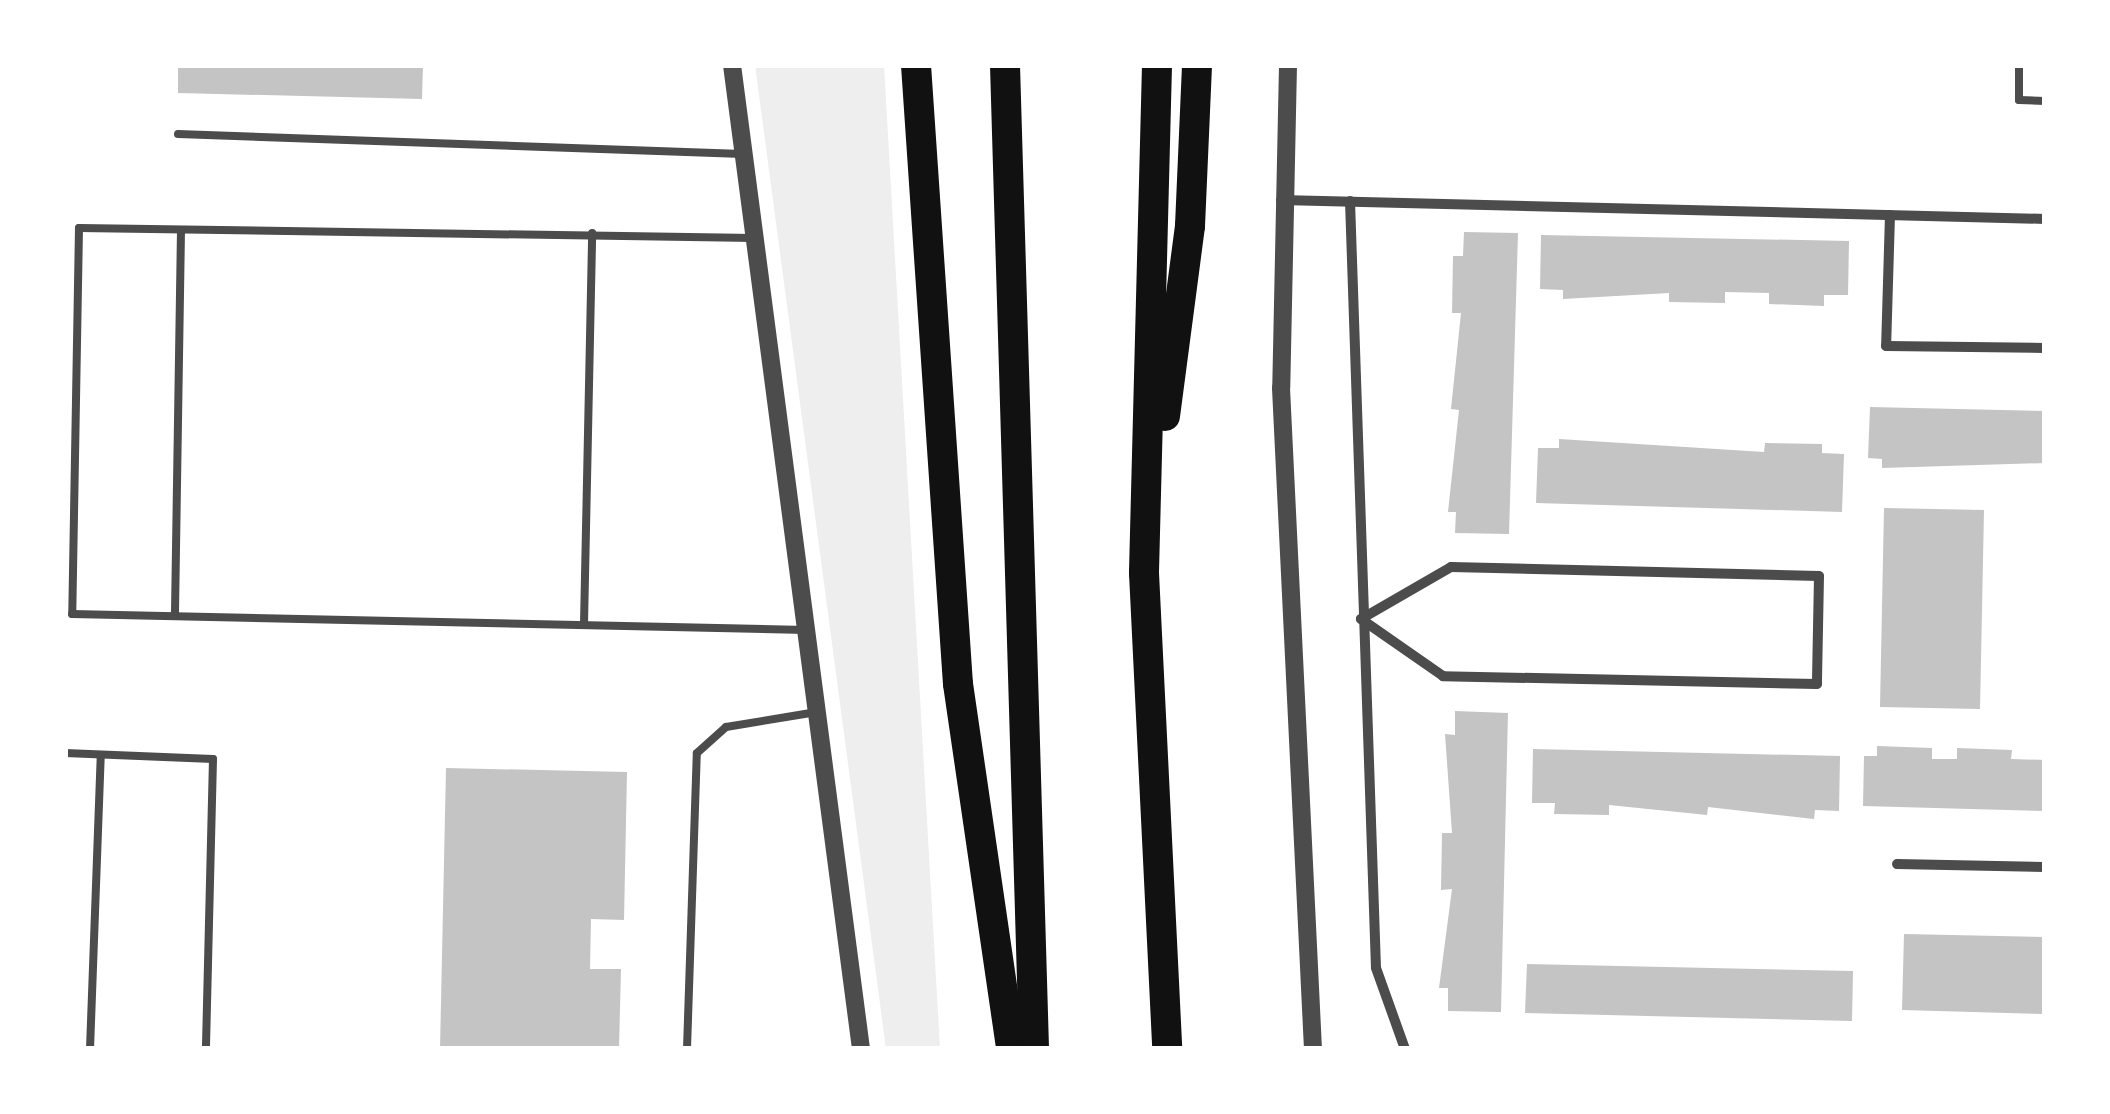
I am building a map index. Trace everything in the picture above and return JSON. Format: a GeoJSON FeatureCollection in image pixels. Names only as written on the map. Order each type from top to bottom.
{"type":"FeatureCollection","features":[{"type":"Feature","properties":{"kind":"highway"},"geometry":{"type":"LineString","coordinates":[[916,65],[958,684],[1011,1049]]}},
{"type":"Feature","properties":{"kind":"highway"},"geometry":{"type":"LineString","coordinates":[[1004,65],[1034,1049]]}},
{"type":"Feature","properties":{"kind":"highway"},"geometry":{"type":"LineString","coordinates":[[1157,65],[1144,573],[1167,1049]]}},
{"type":"Feature","properties":{"kind":"highway"},"geometry":{"type":"LineString","coordinates":[[1144,573],[1190,226],[1196,65]]}},
{"type":"Feature","properties":{"kind":"street"},"geometry":{"type":"LineString","coordinates":[[732,65],[861,1049]]}},
{"type":"Feature","properties":{"kind":"street"},"geometry":{"type":"LineString","coordinates":[[1288,65],[1278,200],[1313,1049]]}},
{"type":"Feature","properties":{"kind":"street"},"geometry":{"type":"LineString","coordinates":[[1278,200],[2045,218]]}},
{"type":"Feature","properties":{"kind":"street"},"geometry":{"type":"LineString","coordinates":[[1350,201],[1361,619],[1376,968],[1405,1049]]}},
{"type":"Feature","properties":{"kind":"street"},"geometry":{"type":"LineString","coordinates":[[1890,215],[1886,346],[2045,348]]}},
{"type":"Feature","properties":{"kind":"street"},"geometry":{"type":"LineString","coordinates":[[1451,567],[1819,576],[1817,684],[1443,676],[1361,619],[1451,567]]}},
{"type":"Feature","properties":{"kind":"street"},"geometry":{"type":"LineString","coordinates":[[1897,864],[2045,867]]}},
{"type":"Feature","properties":{"kind":"lane"},"geometry":{"type":"LineString","coordinates":[[2019,65],[2019,100],[2045,101]]}},
{"type":"Feature","properties":{"kind":"lane"},"geometry":{"type":"LineString","coordinates":[[178,134],[744,154]]}},
{"type":"Feature","properties":{"kind":"lane"},"geometry":{"type":"LineString","coordinates":[[79,228],[69,614],[175,612],[808,630]]}},
{"type":"Feature","properties":{"kind":"lane"},"geometry":{"type":"LineString","coordinates":[[65,229],[592,232],[754,238]]}},
{"type":"Feature","properties":{"kind":"lane"},"geometry":{"type":"LineString","coordinates":[[175,612],[181,230]]}},
{"type":"Feature","properties":{"kind":"lane"},"geometry":{"type":"LineString","coordinates":[[584,624],[592,232]]}},
{"type":"Feature","properties":{"kind":"lane"},"geometry":{"type":"LineString","coordinates":[[687,1049],[697,752],[726,727],[816,712]]}},
{"type":"Feature","properties":{"kind":"lane"},"geometry":{"type":"LineString","coordinates":[[65,753],[213,759],[206,1049]]}},
{"type":"Feature","properties":{"kind":"lane"},"geometry":{"type":"LineString","coordinates":[[90,1049],[102,754]]}},
{"type":"Feature","properties":{"kind":"shaded area"},"geometry":{"type":"Polygon","coordinates":[[[755,65],[884,65],[940,1049],[886,1049],[755,65]]]}},
{"type":"Feature","properties":{"kind":"building"},"geometry":{"type":"Polygon","coordinates":[[[178,65],[423,65],[422,99],[178,93],[178,65]]]}},
{"type":"Feature","properties":{"kind":"building"},"geometry":{"type":"Polygon","coordinates":[[[1464,232],[1518,233],[1509,534],[1455,533],[1456,512],[1448,512],[1459,410],[1451,409],[1461,313],[1452,313],[1453,256],[1463,256],[1464,232]]]}},
{"type":"Feature","properties":{"kind":"building"},"geometry":{"type":"Polygon","coordinates":[[[1541,235],[1849,241],[1848,295],[1824,295],[1824,306],[1769,304],[1769,293],[1725,292],[1725,303],[1669,302],[1669,293],[1563,299],[1563,290],[1540,289],[1541,235]]]}},
{"type":"Feature","properties":{"kind":"building"},"geometry":{"type":"Polygon","coordinates":[[[1870,407],[2045,411],[2045,463],[1882,468],[1882,459],[1868,458],[1870,407]]]}},
{"type":"Feature","properties":{"kind":"building"},"geometry":{"type":"Polygon","coordinates":[[[1559,439],[1764,452],[1765,443],[1822,444],[1822,453],[1844,454],[1842,512],[1536,503],[1538,448],[1559,448],[1559,439]]]}},
{"type":"Feature","properties":{"kind":"building"},"geometry":{"type":"Polygon","coordinates":[[[1884,508],[1984,510],[1980,709],[1880,707],[1884,508]]]}},
{"type":"Feature","properties":{"kind":"building"},"geometry":{"type":"Polygon","coordinates":[[[1455,711],[1508,713],[1501,1012],[1448,1011],[1448,988],[1439,988],[1452,889],[1441,890],[1442,833],[1452,833],[1445,734],[1455,735],[1455,711]]]}},
{"type":"Feature","properties":{"kind":"building"},"geometry":{"type":"Polygon","coordinates":[[[1877,746],[1932,748],[1932,759],[1957,759],[1957,748],[2012,750],[2011,759],[2045,760],[2045,811],[1863,806],[1864,756],[1877,756],[1877,746]]]}},
{"type":"Feature","properties":{"kind":"building"},"geometry":{"type":"Polygon","coordinates":[[[1533,749],[1840,756],[1839,811],[1815,810],[1814,819],[1708,807],[1707,815],[1609,805],[1609,815],[1554,814],[1555,803],[1532,803],[1533,749]]]}},
{"type":"Feature","properties":{"kind":"building"},"geometry":{"type":"Polygon","coordinates":[[[446,768],[627,772],[624,920],[591,919],[590,969],[621,969],[619,1049],[440,1049],[446,768]]]}},
{"type":"Feature","properties":{"kind":"building"},"geometry":{"type":"Polygon","coordinates":[[[1904,934],[2045,937],[2045,1014],[1902,1010],[1904,934]]]}},
{"type":"Feature","properties":{"kind":"building"},"geometry":{"type":"Polygon","coordinates":[[[1527,964],[1853,971],[1852,1021],[1525,1013],[1527,964]]]}}]}
